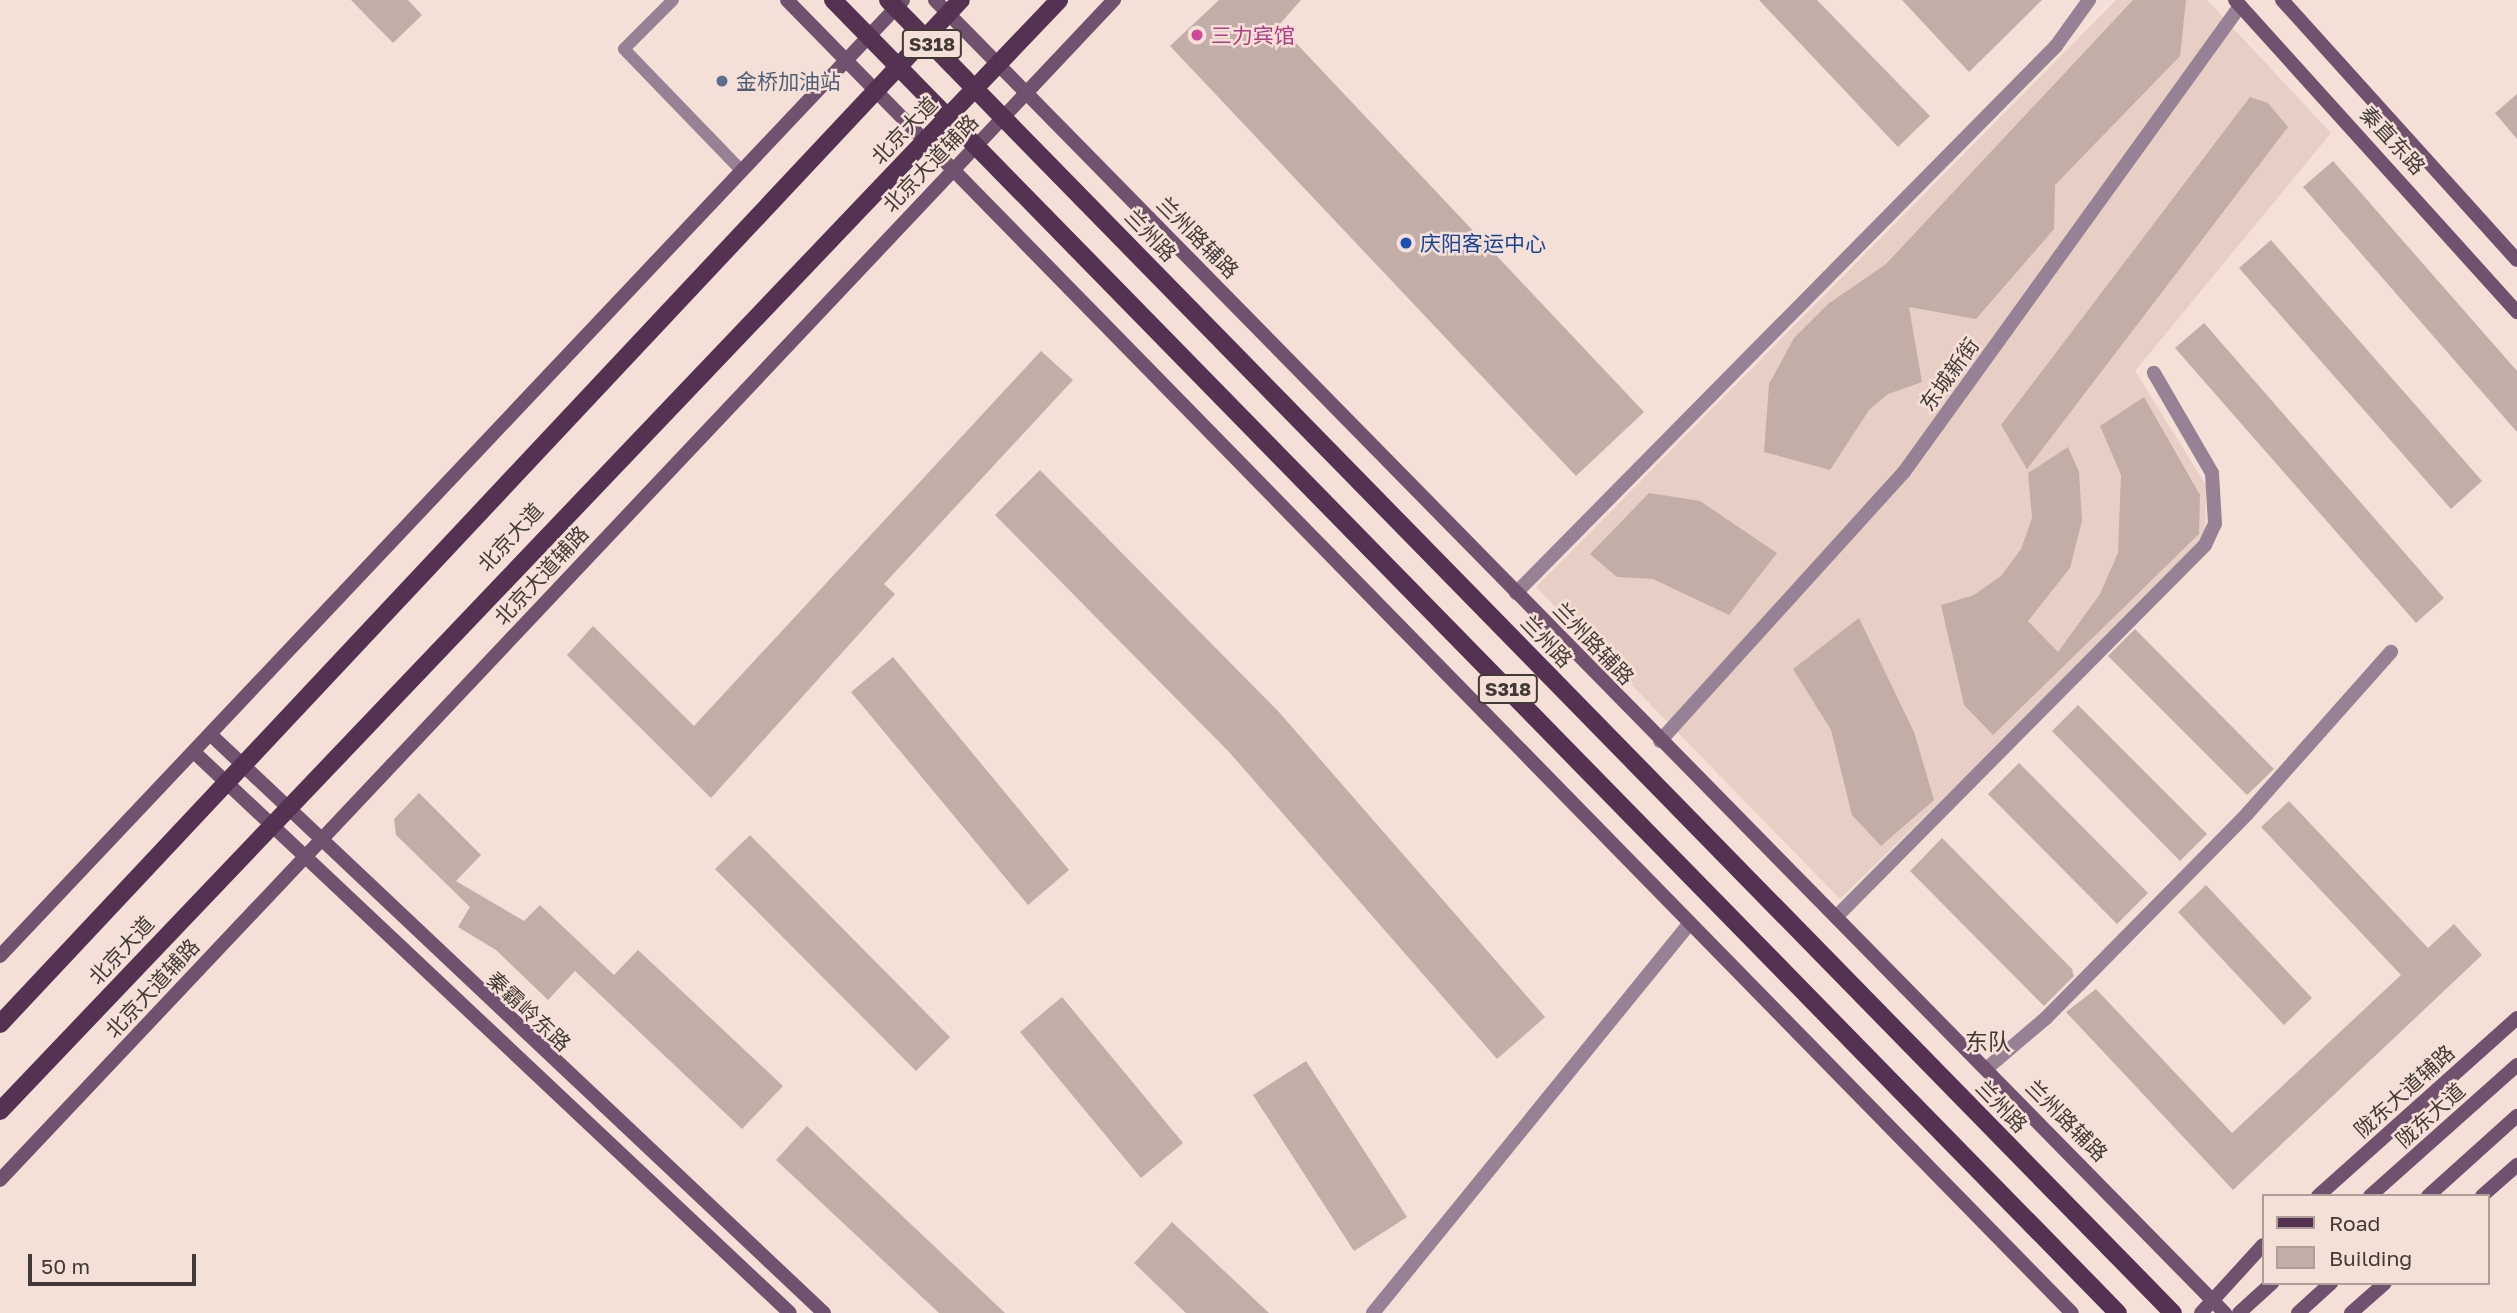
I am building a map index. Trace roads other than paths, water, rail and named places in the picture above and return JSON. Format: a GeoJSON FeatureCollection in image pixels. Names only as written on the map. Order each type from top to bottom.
{"type":"FeatureCollection","features":[{"type":"Feature","properties":{"kind":"main road","name":"S318"},"geometry":{"type":"LineString","coordinates":[[834,0],[2118,1313]]}},
{"type":"Feature","properties":{"kind":"main road","name":"北京大道"},"geometry":{"type":"LineString","coordinates":[[0,1024],[961,0]]}},
{"type":"Feature","properties":{"kind":"main road","name":"北京大道"},"geometry":{"type":"LineString","coordinates":[[0,1111],[1059,0]]}},
{"type":"Feature","properties":{"kind":"main road","name":"兰州路"},"geometry":{"type":"LineString","coordinates":[[896,3],[925,37],[2173,1313]]}},
{"type":"Feature","properties":{"kind":"street"},"geometry":{"type":"LineString","coordinates":[[787,0],[1688,925],[2072,1313]]}},
{"type":"Feature","properties":{"kind":"street","name":"兰州路辅路"},"geometry":{"type":"LineString","coordinates":[[935,0],[1660,741],[1837,916],[2225,1313]]}},
{"type":"Feature","properties":{"kind":"street","name":"北京大道辅路"},"geometry":{"type":"LineString","coordinates":[[0,1180],[1114,0]]}},
{"type":"Feature","properties":{"kind":"street"},"geometry":{"type":"LineString","coordinates":[[1516,593],[2056,46],[2089,0]]}},
{"type":"Feature","properties":{"kind":"street","name":"秦直东路"},"geometry":{"type":"LineString","coordinates":[[2282,0],[2517,260]]}},
{"type":"Feature","properties":{"kind":"street"},"geometry":{"type":"LineString","coordinates":[[0,956],[846,61],[896,3]]}},
{"type":"Feature","properties":{"kind":"street","name":"秦直东路"},"geometry":{"type":"LineString","coordinates":[[2237,3],[2517,312]]}},
{"type":"Feature","properties":{"kind":"street","name":"东城新街"},"geometry":{"type":"LineString","coordinates":[[1660,741],[1904,472],[2237,3]]}},
{"type":"Feature","properties":{"kind":"street"},"geometry":{"type":"LineString","coordinates":[[1837,916],[2205,545],[2215,524],[2212,473],[2154,373]]}},
{"type":"Feature","properties":{"kind":"street"},"geometry":{"type":"LineString","coordinates":[[1986,1069],[2046,1018],[2247,814],[2391,652]]}},
{"type":"Feature","properties":{"kind":"street","name":"秦霸岭东路"},"geometry":{"type":"LineString","coordinates":[[210,734],[824,1313]]}},
{"type":"Feature","properties":{"kind":"street","name":"秦霸岭东路"},"geometry":{"type":"LineString","coordinates":[[194,752],[790,1313]]}},
{"type":"Feature","properties":{"kind":"street"},"geometry":{"type":"LineString","coordinates":[[1373,1313],[1688,925]]}},
{"type":"Feature","properties":{"kind":"street","name":"陇东大道辅路"},"geometry":{"type":"LineString","coordinates":[[2320,1194],[2517,1018]]}},
{"type":"Feature","properties":{"kind":"street","name":"陇东大道"},"geometry":{"type":"LineString","coordinates":[[2372,1194],[2517,1065]]}},
{"type":"Feature","properties":{"kind":"street"},"geometry":{"type":"LineString","coordinates":[[2430,1194],[2517,1116]]}},
{"type":"Feature","properties":{"kind":"street"},"geometry":{"type":"LineString","coordinates":[[2484,1194],[2517,1165]]}},
{"type":"Feature","properties":{"kind":"street"},"geometry":{"type":"LineString","coordinates":[[2201,1313],[2262,1246]]}},
{"type":"Feature","properties":{"kind":"street"},"geometry":{"type":"LineString","coordinates":[[2239,1313],[2270,1285]]}},
{"type":"Feature","properties":{"kind":"street"},"geometry":{"type":"LineString","coordinates":[[2298,1313],[2329,1285]]}},
{"type":"Feature","properties":{"kind":"street"},"geometry":{"type":"LineString","coordinates":[[2351,1313],[2383,1285]]}},
{"type":"Feature","properties":{"kind":"lane"},"geometry":{"type":"LineString","coordinates":[[673,0],[624,49],[742,171]]}},
{"type":"Feature","properties":{"kind":"place","name":"三力宾馆"},"geometry":{"type":"Point","coordinates":[1197,35]}},
{"type":"Feature","properties":{"kind":"place","name":"金桥加油站"},"geometry":{"type":"Point","coordinates":[722,81]}},
{"type":"Feature","properties":{"kind":"place","name":"庆阳客运中心"},"geometry":{"type":"Point","coordinates":[1406,243]}},
{"type":"Feature","properties":{"kind":"district","name":"东队"},"geometry":{"type":"Point","coordinates":[1988,1041]}}]}
